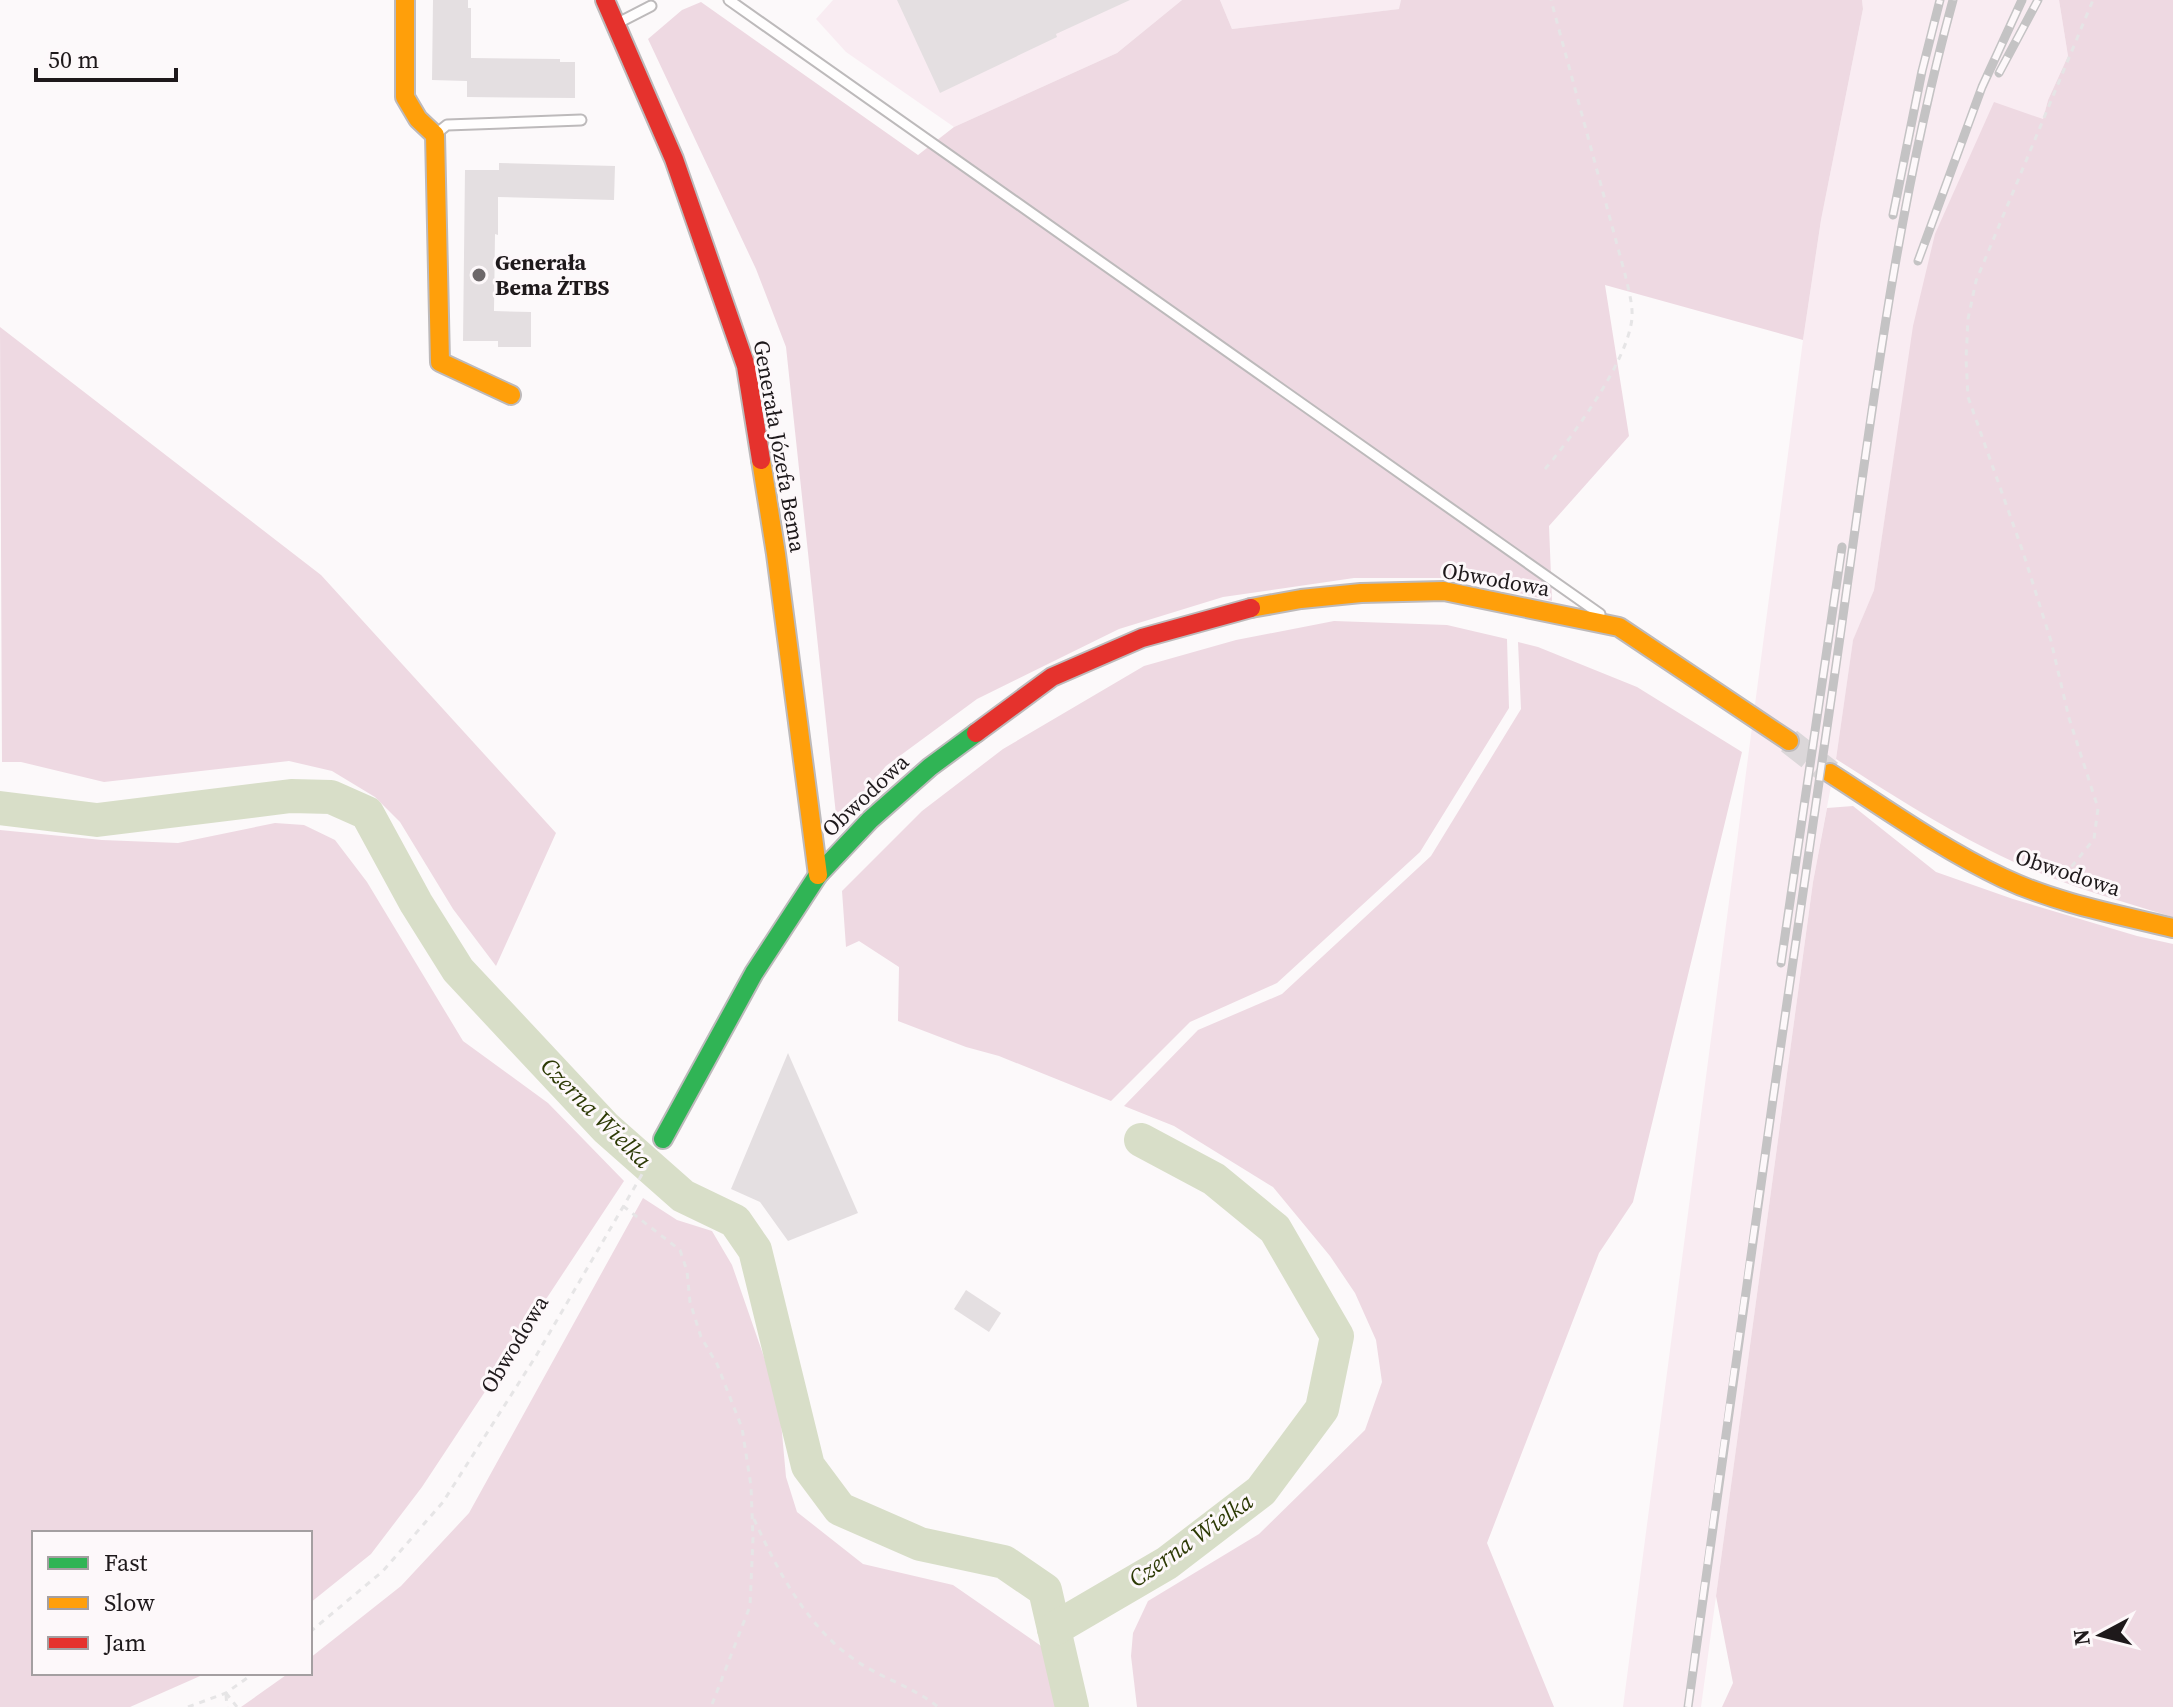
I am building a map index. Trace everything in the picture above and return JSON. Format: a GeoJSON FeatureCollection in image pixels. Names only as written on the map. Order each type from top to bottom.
{"type":"FeatureCollection","features":[{"type":"Feature","properties":{"kind":"street"},"geometry":{"type":"LineString","coordinates":[[405,0],[405,97],[418,119],[435,135],[440,362],[511,395]]}},
{"type":"Feature","properties":{"kind":"street","name":"Generała Józefa Bema"},"geometry":{"type":"LineString","coordinates":[[605,0],[674,159],[746,366],[776,554],[818,875]]}},
{"type":"Feature","properties":{"kind":"street","name":"Obwodowa"},"geometry":{"type":"LineString","coordinates":[[663,1139],[754,973],[818,875],[870,820],[930,767],[1052,677],[1142,638],[1245,609],[1301,599],[1444,591],[1619,627],[1789,741]]}},
{"type":"Feature","properties":{"kind":"street","name":"Obwodowa"},"geometry":{"type":"LineString","coordinates":[[1830,773],[2006,879],[2052,895],[2173,928]]}},
{"type":"Feature","properties":{"kind":"lane"},"geometry":{"type":"LineString","coordinates":[[729,0],[1619,627]]}},
{"type":"Feature","properties":{"kind":"lane"},"geometry":{"type":"LineString","coordinates":[[616,25],[651,6]]}},
{"type":"Feature","properties":{"kind":"lane"},"geometry":{"type":"LineString","coordinates":[[435,135],[447,125],[581,120]]}},
{"type":"Feature","properties":{"kind":"path"},"geometry":{"type":"LineString","coordinates":[[1545,469],[1574,434],[1618,359],[1628,341],[1633,315],[1625,274],[1551,0]]}},
{"type":"Feature","properties":{"kind":"path"},"geometry":{"type":"LineString","coordinates":[[2052,895],[2094,839],[2098,808],[2069,718],[2051,641],[2023,552],[1968,397],[1966,359],[1968,319],[1976,281],[2093,0]]}},
{"type":"Feature","properties":{"kind":"path","name":"Obwodowa"},"geometry":{"type":"LineString","coordinates":[[312,1630],[383,1571],[443,1502],[536,1356],[663,1139]]}},
{"type":"Feature","properties":{"kind":"path"},"geometry":{"type":"LineString","coordinates":[[623,1206],[680,1250],[687,1271],[690,1302],[701,1337],[717,1364],[742,1428],[751,1486],[750,1606],[711,1707]]}},
{"type":"Feature","properties":{"kind":"path"},"geometry":{"type":"LineString","coordinates":[[752,1515],[784,1580],[812,1618],[844,1652],[868,1668],[921,1694],[938,1707]]}},
{"type":"Feature","properties":{"kind":"path"},"geometry":{"type":"LineString","coordinates":[[188,1707],[226,1693],[251,1675]]}},
{"type":"Feature","properties":{"kind":"path"},"geometry":{"type":"LineString","coordinates":[[226,1693],[227,1707]]}},
{"type":"Feature","properties":{"kind":"path"},"geometry":{"type":"LineString","coordinates":[[226,1693],[237,1707]]}},
{"type":"Feature","properties":{"kind":"shaded area"},"geometry":{"type":"Polygon","coordinates":[[[833,0],[1182,0],[1117,53],[954,127],[846,52],[816,19],[833,0]]]}},
{"type":"Feature","properties":{"kind":"shaded area"},"geometry":{"type":"Polygon","coordinates":[[[1182,0],[1220,0],[1232,29],[1399,9],[1401,0],[1862,0],[1863,9],[1821,220],[1803,340],[1605,285],[1629,436],[1549,526],[1552,601],[1456,578],[1354,578],[1223,597],[1119,629],[977,699],[886,766],[837,824],[786,347],[756,269],[648,39],[682,10],[701,2],[918,155],[954,127],[1117,53],[1182,0]]]}},
{"type":"Feature","properties":{"kind":"shaded area"},"geometry":{"type":"Polygon","coordinates":[[[1220,0],[1401,0],[1400,9],[1232,29],[1220,0]]]}},
{"type":"Feature","properties":{"kind":"shaded area"},"geometry":{"type":"Polygon","coordinates":[[[1862,0],[2059,0],[2068,56],[2043,119],[1897,437],[1874,590],[1853,641],[1836,759],[1813,882],[1701,1707],[1623,1707],[1803,340],[1821,220],[1863,9],[1862,0]]]}},
{"type":"Feature","properties":{"kind":"shaded area"},"geometry":{"type":"Polygon","coordinates":[[[2059,0],[2173,0],[2173,917],[2079,888],[2011,861],[1930,818],[1836,759],[1853,640],[1874,590],[1913,326],[1935,234],[1994,102],[2043,119],[2068,56],[2059,0]]]}},
{"type":"Feature","properties":{"kind":"shaded area"},"geometry":{"type":"Polygon","coordinates":[[[0,327],[321,575],[556,833],[496,966],[453,909],[400,822],[375,797],[332,771],[289,761],[104,782],[21,762],[2,762],[0,327]]]}},
{"type":"Feature","properties":{"kind":"shaded area"},"geometry":{"type":"Polygon","coordinates":[[[1334,621],[1447,625],[1507,639],[1509,708],[1420,852],[1277,983],[1190,1022],[1111,1101],[999,1056],[898,1021],[899,967],[859,941],[846,947],[842,891],[922,811],[1003,749],[1144,666],[1236,640],[1334,621]]]}},
{"type":"Feature","properties":{"kind":"shaded area"},"geometry":{"type":"Polygon","coordinates":[[[1518,642],[1637,687],[1742,752],[1633,1202],[1599,1253],[1487,1543],[1554,1707],[1137,1707],[1131,1656],[1133,1633],[1148,1601],[1259,1534],[1365,1430],[1382,1382],[1376,1340],[1355,1293],[1330,1256],[1273,1187],[1174,1126],[1124,1106],[1198,1030],[1282,994],[1431,856],[1521,709],[1518,642]]]}},
{"type":"Feature","properties":{"kind":"shaded area"},"geometry":{"type":"Polygon","coordinates":[[[1853,806],[1936,872],[2013,899],[2173,944],[2173,1707],[1722,1707],[1733,1683],[1716,1596],[1813,882],[1827,808],[1853,806]]]}},
{"type":"Feature","properties":{"kind":"shaded area"},"geometry":{"type":"Polygon","coordinates":[[[275,823],[304,825],[335,840],[367,882],[463,1041],[548,1103],[624,1181],[422,1487],[371,1554],[312,1601],[312,1531],[32,1531],[32,1675],[202,1675],[130,1707],[0,1707],[0,830],[102,840],[178,843],[275,823]]]}},
{"type":"Feature","properties":{"kind":"shaded area"},"geometry":{"type":"Polygon","coordinates":[[[643,1198],[677,1220],[712,1231],[732,1265],[779,1400],[786,1477],[797,1512],[863,1564],[953,1585],[1044,1648],[1076,1707],[241,1707],[286,1675],[312,1675],[312,1656],[401,1586],[469,1513],[643,1198]]]}},
{"type":"Feature","properties":{"kind":"building"},"geometry":{"type":"Polygon","coordinates":[[[433,0],[468,0],[468,8],[471,8],[471,58],[560,59],[560,62],[575,62],[575,98],[467,97],[467,81],[432,80],[433,0]]]}},
{"type":"Feature","properties":{"kind":"building"},"geometry":{"type":"Polygon","coordinates":[[[897,0],[1130,0],[940,93],[897,0]]]}},
{"type":"Feature","properties":{"kind":"building","name":"Generała Bema ŻTBS"},"geometry":{"type":"Polygon","coordinates":[[[499,163],[615,166],[614,200],[498,197],[494,311],[531,312],[531,347],[498,347],[498,341],[463,341],[465,170],[499,170],[499,163]]]}},
{"type":"Feature","properties":{"kind":"building"},"geometry":{"type":"Polygon","coordinates":[[[788,1053],[858,1213],[788,1241],[760,1202],[731,1189],[788,1053]]]}},
{"type":"Feature","properties":{"kind":"building"},"geometry":{"type":"Polygon","coordinates":[[[966,1290],[1001,1313],[989,1332],[954,1309],[966,1290]]]}},
{"type":"Feature","properties":{"kind":"waterway","name":"Czerna Wielka"},"geometry":{"type":"LineString","coordinates":[[0,808],[97,820],[291,796],[331,797],[367,813],[416,903],[458,970],[606,1128],[683,1196],[735,1221],[755,1250],[808,1466],[840,1509],[920,1544],[1004,1562],[1045,1590],[1072,1707]]}},
{"type":"Feature","properties":{"kind":"waterway","name":"Czerna Wielka"},"geometry":{"type":"LineString","coordinates":[[1054,1629],[1167,1563],[1261,1491],[1322,1409],[1337,1336],[1275,1229],[1214,1179],[1141,1140]]}},
{"type":"Feature","properties":{"kind":"tunnel"},"geometry":{"type":"LineString","coordinates":[[1789,741],[1830,773]]}},
{"type":"Feature","properties":{"kind":"railway"},"geometry":{"type":"LineString","coordinates":[[1893,215],[1922,71],[1940,0]]}},
{"type":"Feature","properties":{"kind":"railway"},"geometry":{"type":"LineString","coordinates":[[1688,1707],[1882,344],[1913,171],[1953,0]]}},
{"type":"Feature","properties":{"kind":"railway"},"geometry":{"type":"LineString","coordinates":[[1918,261],[1982,87],[2022,0]]}},
{"type":"Feature","properties":{"kind":"railway"},"geometry":{"type":"LineString","coordinates":[[1999,73],[2038,0]]}},
{"type":"Feature","properties":{"kind":"railway"},"geometry":{"type":"LineString","coordinates":[[1781,963],[1842,547]]}},
{"type":"Feature","properties":{"kind":"traffic: fast"},"geometry":{"type":"LineString","coordinates":[[663,1139],[754,973],[818,875],[870,820],[930,767],[976,733]]}},
{"type":"Feature","properties":{"kind":"traffic: slow"},"geometry":{"type":"LineString","coordinates":[[405,0],[405,97],[418,119],[435,135],[440,362],[511,395]]}},
{"type":"Feature","properties":{"kind":"traffic: slow"},"geometry":{"type":"LineString","coordinates":[[761,460],[818,875]]}},
{"type":"Feature","properties":{"kind":"traffic: slow"},"geometry":{"type":"LineString","coordinates":[[1251,608],[1361,593],[1444,591],[1619,627],[1789,741]]}},
{"type":"Feature","properties":{"kind":"traffic: slow"},"geometry":{"type":"LineString","coordinates":[[1830,773],[1936,842],[2003,878],[2065,901],[2173,928]]}},
{"type":"Feature","properties":{"kind":"traffic: jam"},"geometry":{"type":"LineString","coordinates":[[605,0],[674,159],[746,366],[761,460]]}},
{"type":"Feature","properties":{"kind":"traffic: jam"},"geometry":{"type":"LineString","coordinates":[[976,733],[1052,677],[1142,638],[1251,608]]}},
{"type":"Feature","properties":{"kind":"place","name":"Generała Bema ŻTBS"},"geometry":{"type":"Point","coordinates":[479,275]}}]}
